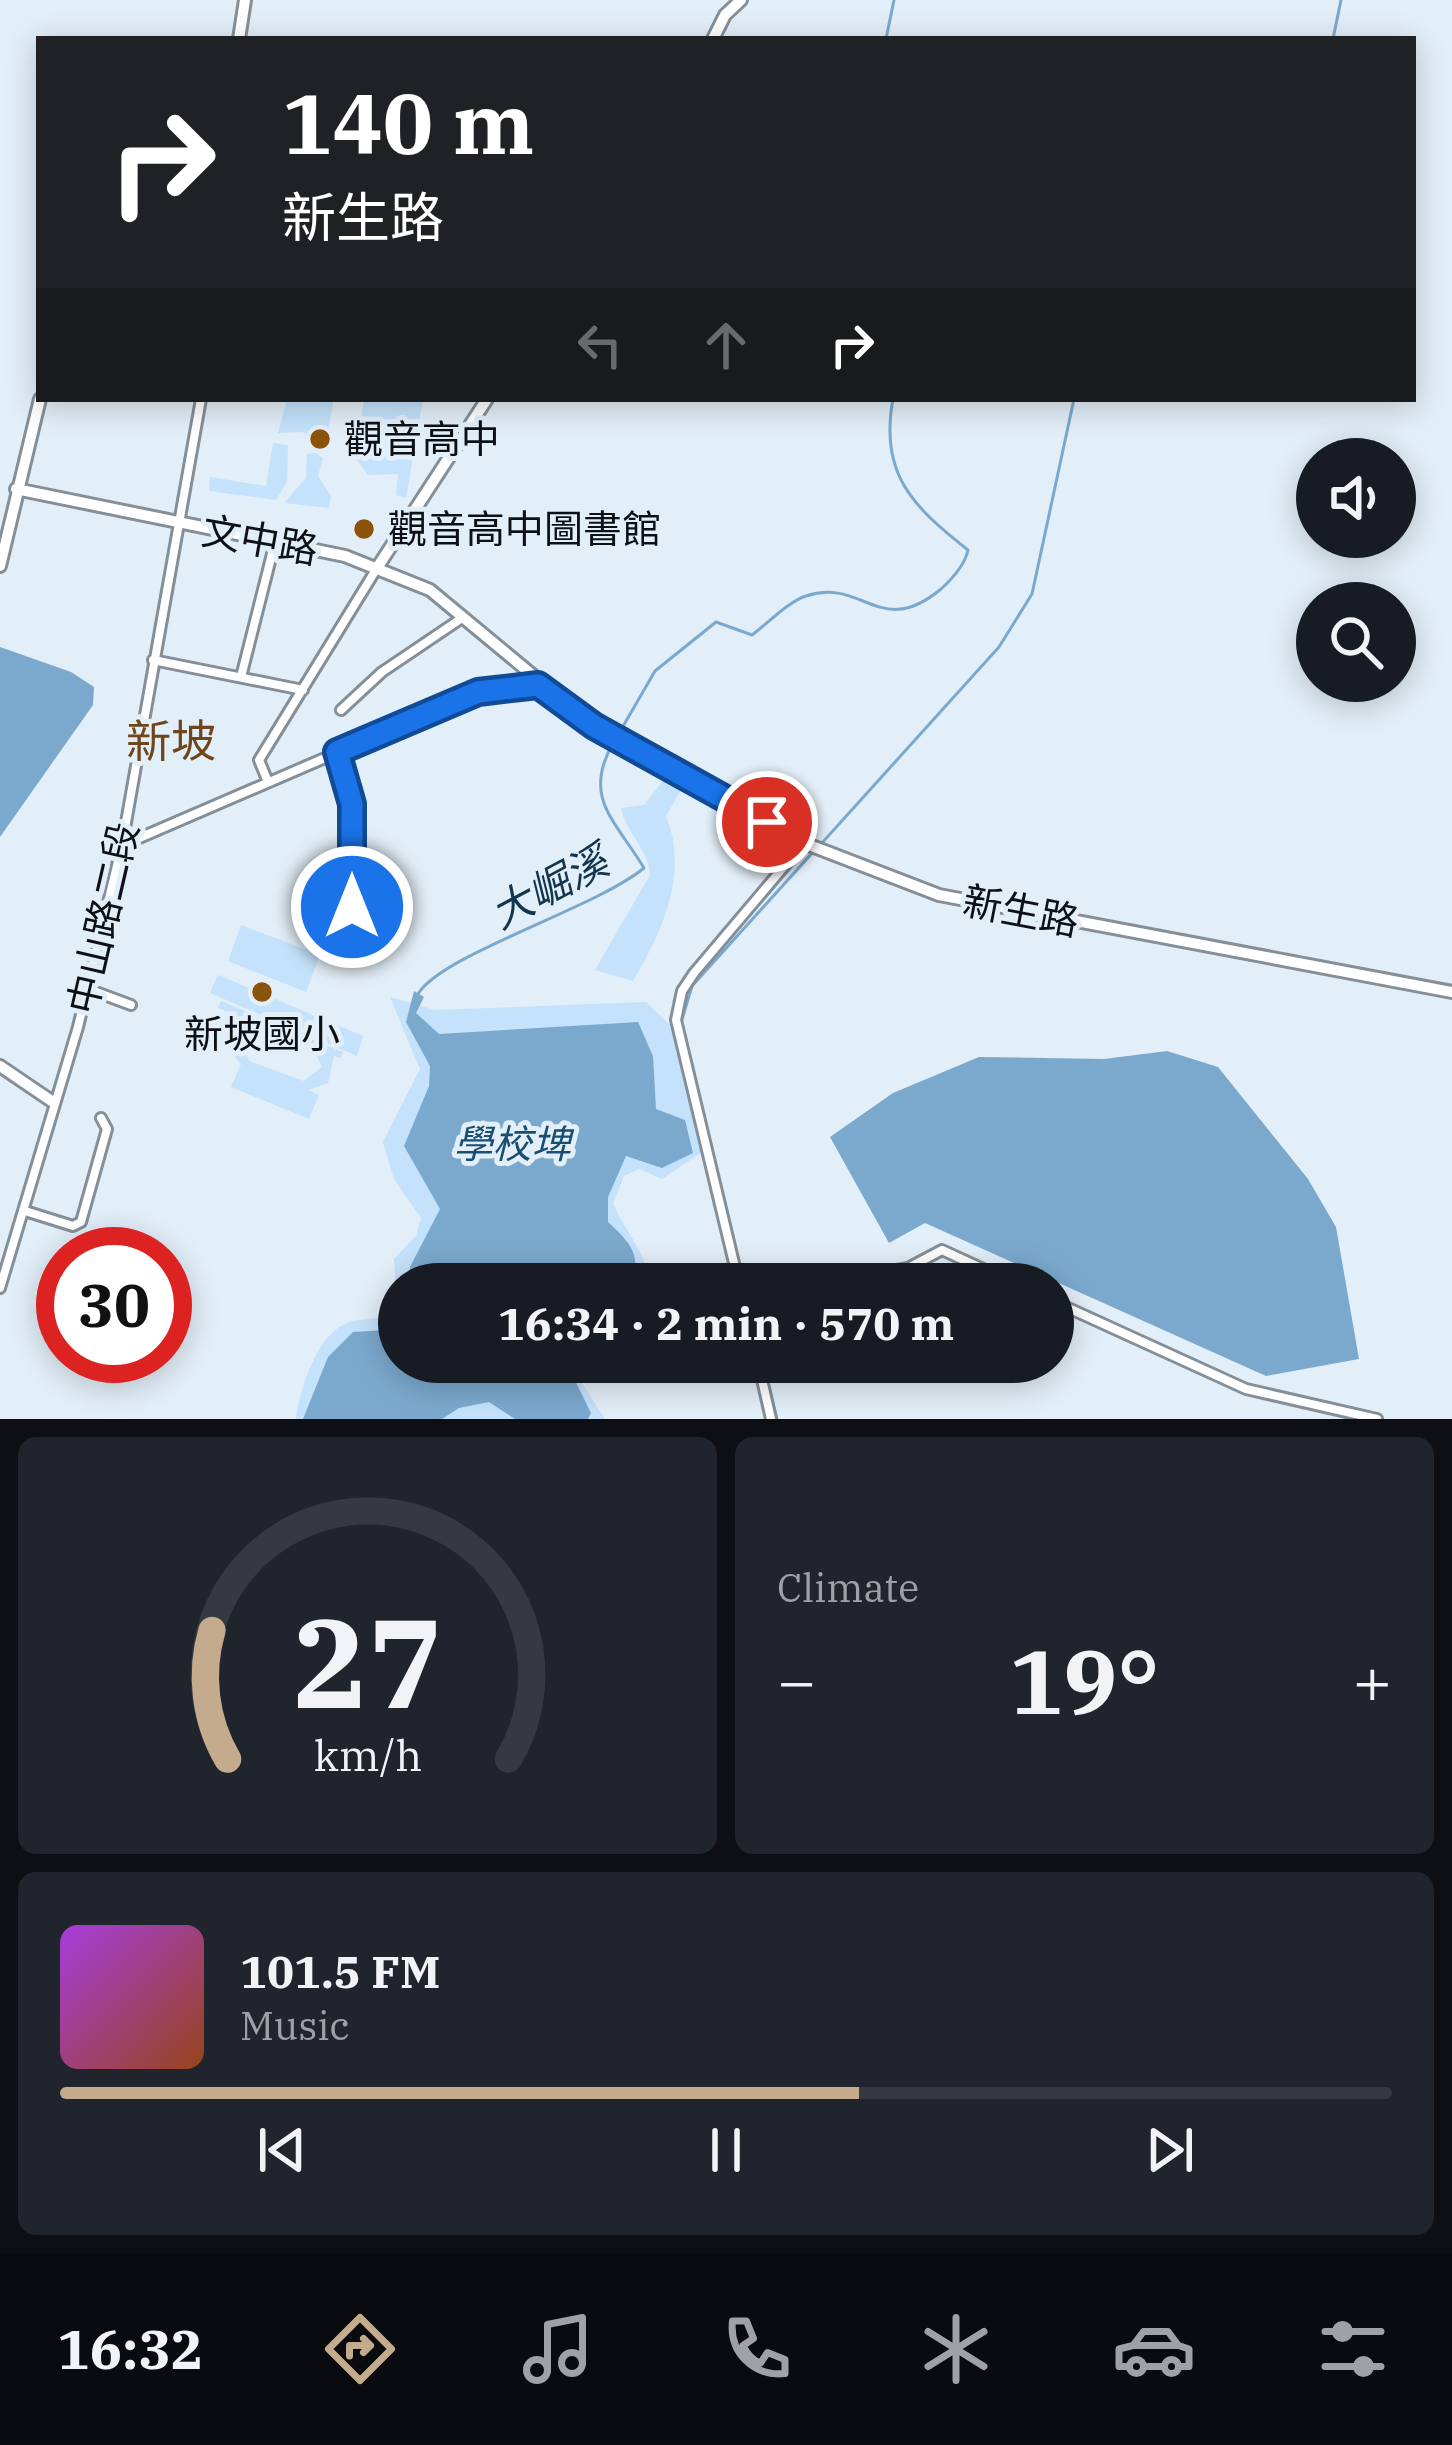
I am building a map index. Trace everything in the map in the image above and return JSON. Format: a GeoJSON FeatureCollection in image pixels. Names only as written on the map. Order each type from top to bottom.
{"type":"FeatureCollection","features":[{"type":"Feature","properties":{"kind":"street"},"geometry":{"type":"LineString","coordinates":[[239,36],[245,0]]}},
{"type":"Feature","properties":{"kind":"street"},"geometry":{"type":"LineString","coordinates":[[715,36],[740,0]]}},
{"type":"Feature","properties":{"kind":"street"},"geometry":{"type":"LineString","coordinates":[[0,566],[39,402]]}},
{"type":"Feature","properties":{"kind":"street","name":"中山路二段"},"geometry":{"type":"LineString","coordinates":[[0,1288],[88,989],[122,845],[201,402]]}},
{"type":"Feature","properties":{"kind":"street"},"geometry":{"type":"LineString","coordinates":[[268,782],[259,760],[485,402]]}},
{"type":"Feature","properties":{"kind":"street","name":"文中路"},"geometry":{"type":"LineString","coordinates":[[16,488],[182,526],[276,541],[377,568],[430,590],[538,685]]}},
{"type":"Feature","properties":{"kind":"street"},"geometry":{"type":"LineString","coordinates":[[241,676],[276,541]]}},
{"type":"Feature","properties":{"kind":"street"},"geometry":{"type":"LineString","coordinates":[[341,710],[382,672],[462,618]]}},
{"type":"Feature","properties":{"kind":"street"},"geometry":{"type":"LineString","coordinates":[[153,660],[303,690]]}},
{"type":"Feature","properties":{"kind":"street"},"geometry":{"type":"LineString","coordinates":[[122,845],[478,692],[538,685]]}},
{"type":"Feature","properties":{"kind":"street","name":"新生路"},"geometry":{"type":"LineString","coordinates":[[538,685],[616,738],[804,843],[939,896],[1452,992]]}},
{"type":"Feature","properties":{"kind":"street"},"geometry":{"type":"LineString","coordinates":[[337,752],[352,804],[352,907]]}},
{"type":"Feature","properties":{"kind":"street"},"geometry":{"type":"LineString","coordinates":[[734,1263],[676,1020],[682,991],[694,974],[804,843]]}},
{"type":"Feature","properties":{"kind":"street"},"geometry":{"type":"LineString","coordinates":[[88,989],[130,1005]]}},
{"type":"Feature","properties":{"kind":"street"},"geometry":{"type":"LineString","coordinates":[[0,1066],[52,1102]]}},
{"type":"Feature","properties":{"kind":"street"},"geometry":{"type":"LineString","coordinates":[[25,1211],[73,1226],[81,1222],[107,1129],[101,1118]]}},
{"type":"Feature","properties":{"kind":"street"},"geometry":{"type":"LineString","coordinates":[[917,1263],[942,1250],[970,1263]]}},
{"type":"Feature","properties":{"kind":"street"},"geometry":{"type":"LineString","coordinates":[[1074,1311],[1246,1389],[1377,1419]]}},
{"type":"Feature","properties":{"kind":"street"},"geometry":{"type":"LineString","coordinates":[[763,1383],[771,1419]]}},
{"type":"Feature","properties":{"kind":"green space"},"geometry":{"type":"Polygon","coordinates":[[[286,402],[333,402],[325,446],[303,432],[278,433],[286,402]]]}},
{"type":"Feature","properties":{"kind":"green space"},"geometry":{"type":"Polygon","coordinates":[[[364,402],[422,402],[406,498],[396,495],[398,474],[368,475],[356,459],[364,402]]]}},
{"type":"Feature","properties":{"kind":"green space"},"geometry":{"type":"Polygon","coordinates":[[[273,443],[288,445],[287,482],[276,500],[209,491],[210,477],[266,486],[273,443]]]}},
{"type":"Feature","properties":{"kind":"green space"},"geometry":{"type":"Polygon","coordinates":[[[307,454],[323,458],[318,476],[331,496],[329,508],[284,503],[306,478],[307,454]]]}},
{"type":"Feature","properties":{"kind":"green space"},"geometry":{"type":"Polygon","coordinates":[[[666,777],[684,785],[666,816],[675,858],[674,880],[663,922],[633,981],[595,970],[650,875],[621,808],[644,805],[666,777]]]}},
{"type":"Feature","properties":{"kind":"green space"},"geometry":{"type":"Polygon","coordinates":[[[241,925],[320,955],[306,992],[228,961],[241,925]]]}},
{"type":"Feature","properties":{"kind":"green space"},"geometry":{"type":"Polygon","coordinates":[[[218,975],[363,1036],[357,1056],[210,993],[218,975]]]}},
{"type":"Feature","properties":{"kind":"green space","name":"學校埤"},"geometry":{"type":"Polygon","coordinates":[[[390,997],[435,1010],[646,1002],[670,1025],[705,1150],[662,1179],[639,1169],[624,1176],[613,1203],[644,1263],[394,1263],[416,1236],[421,1218],[394,1179],[383,1142],[420,1069],[390,997]]]}},
{"type":"Feature","properties":{"kind":"green space"},"geometry":{"type":"Polygon","coordinates":[[[221,1001],[343,1052],[341,1058],[334,1056],[328,1083],[308,1090],[319,1095],[309,1119],[231,1087],[241,1064],[228,1047],[230,1029],[241,1018],[218,1008],[221,1001]],[[260,1024],[240,1038],[249,1061],[304,1081],[322,1067],[312,1046],[260,1024]]]}},
{"type":"Feature","properties":{"kind":"green space","name":"學校埤"},"geometry":{"type":"Polygon","coordinates":[[[378,1317],[378,1383],[582,1383],[605,1419],[296,1419],[311,1367],[325,1341],[350,1322],[378,1317]]]}},
{"type":"Feature","properties":{"kind":"shaded area"},"geometry":{"type":"Polygon","coordinates":[[[0,647],[71,672],[94,687],[93,705],[0,837],[0,647]]]}},
{"type":"Feature","properties":{"kind":"shaded area"},"geometry":{"type":"Polygon","coordinates":[[[414,991],[424,997],[416,1013],[439,1034],[638,1022],[653,1056],[656,1109],[685,1120],[693,1153],[662,1168],[626,1156],[608,1197],[608,1222],[632,1249],[636,1263],[412,1263],[440,1209],[404,1146],[429,1086],[430,1066],[406,1022],[414,991]]]}},
{"type":"Feature","properties":{"kind":"shaded area"},"geometry":{"type":"Polygon","coordinates":[[[1167,1051],[1218,1067],[1308,1179],[1336,1227],[1359,1359],[1266,1376],[1074,1290],[1074,1263],[1014,1263],[925,1223],[889,1243],[830,1137],[893,1093],[979,1057],[1104,1059],[1167,1051]]]}},
{"type":"Feature","properties":{"kind":"shaded area"},"geometry":{"type":"Polygon","coordinates":[[[378,1331],[378,1383],[576,1383],[591,1413],[588,1419],[515,1419],[489,1402],[459,1408],[442,1419],[303,1419],[328,1357],[353,1332],[378,1331]]]}},
{"type":"Feature","properties":{"kind":"waterway","name":"大崛溪"},"geometry":{"type":"LineString","coordinates":[[887,36],[894,0]]}},
{"type":"Feature","properties":{"kind":"waterway"},"geometry":{"type":"LineString","coordinates":[[1334,36],[1341,0]]}},
{"type":"Feature","properties":{"kind":"waterway","name":"大崛溪"},"geometry":{"type":"LineString","coordinates":[[618,735],[655,671],[716,622],[752,635],[792,603],[826,592],[902,609],[920,603],[954,576],[968,550],[904,486],[891,448],[893,402]]}},
{"type":"Feature","properties":{"kind":"waterway"},"geometry":{"type":"LineString","coordinates":[[821,844],[999,647],[1032,594],[1073,402]]}},
{"type":"Feature","properties":{"kind":"waterway","name":"大崛溪"},"geometry":{"type":"LineString","coordinates":[[418,994],[456,963],[621,884],[644,868],[613,822],[602,794],[604,762],[613,743]]}},
{"type":"Feature","properties":{"kind":"waterway"},"geometry":{"type":"LineString","coordinates":[[680,1026],[692,986],[814,851]]}},
{"type":"Feature","properties":{"kind":"waterway"},"geometry":{"type":"LineString","coordinates":[[720,1187],[739,1263]]}},
{"type":"Feature","properties":{"kind":"waterway"},"geometry":{"type":"LineString","coordinates":[[768,1383],[777,1419]]}},
{"type":"Feature","properties":{"kind":"place","name":"觀音高中"},"geometry":{"type":"Point","coordinates":[320,439]}},
{"type":"Feature","properties":{"kind":"place","name":"觀音高中圖書館"},"geometry":{"type":"Point","coordinates":[364,529]}},
{"type":"Feature","properties":{"kind":"place","name":"新坡國小"},"geometry":{"type":"Point","coordinates":[262,992]}},
{"type":"Feature","properties":{"kind":"district","name":"新坡"},"geometry":{"type":"Point","coordinates":[171,741]}},
{"type":"Feature","properties":{"kind":"route"},"geometry":{"type":"LineString","coordinates":[[352,907],[352,804],[337,752],[478,692],[538,685],[594,726],[767,822]]}}]}
